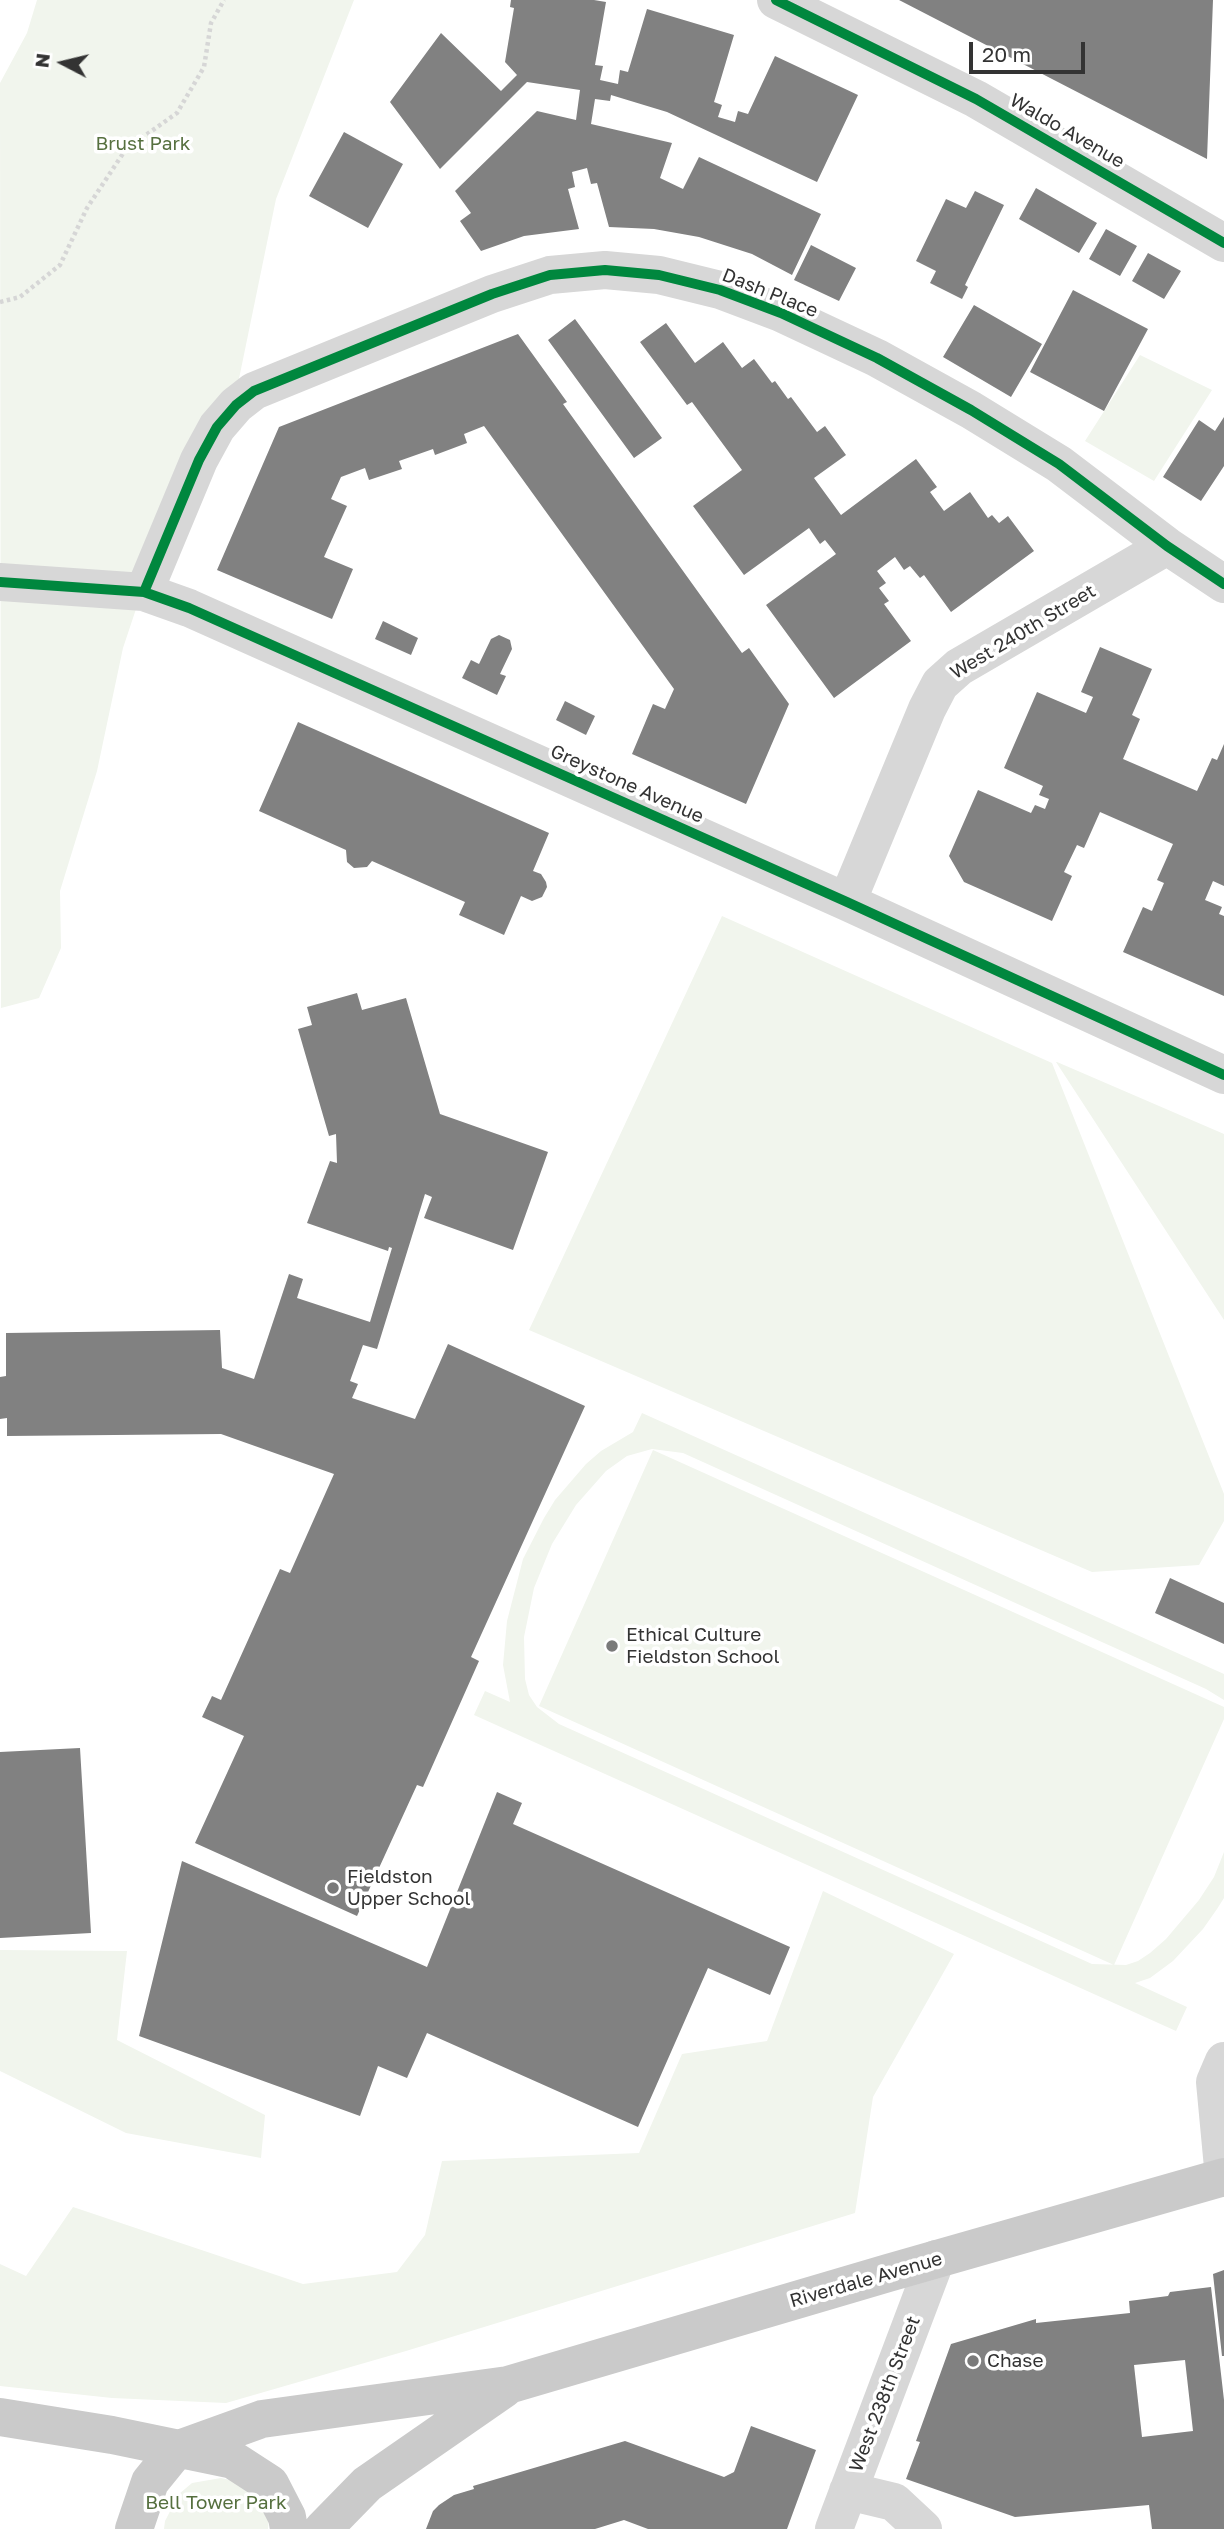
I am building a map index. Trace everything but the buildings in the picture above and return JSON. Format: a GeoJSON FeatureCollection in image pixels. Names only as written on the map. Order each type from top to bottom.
{"type":"FeatureCollection","features":[{"type":"Feature","properties":{"kind":"main road","name":"Riverdale Avenue"},"geometry":{"type":"LineString","coordinates":[[176,2450],[262,2419],[508,2385],[936,2259],[1224,2178]]}},
{"type":"Feature","properties":{"kind":"main road","name":"Riverdale Avenue"},"geometry":{"type":"LineString","coordinates":[[323,2529],[367,2484],[508,2385]]}},
{"type":"Feature","properties":{"kind":"main road"},"geometry":{"type":"LineString","coordinates":[[0,2417],[112,2435],[233,2460],[270,2484],[287,2517],[289,2529]]}},
{"type":"Feature","properties":{"kind":"main road"},"geometry":{"type":"LineString","coordinates":[[134,2529],[150,2482],[176,2450]]}},
{"type":"Feature","properties":{"kind":"street","name":"Waldo Avenue"},"geometry":{"type":"LineString","coordinates":[[776,0],[976,99],[1224,243]]}},
{"type":"Feature","properties":{"kind":"street","name":"Dash Place"},"geometry":{"type":"LineString","coordinates":[[144,592],[199,460],[217,427],[236,405],[254,391],[492,294],[550,275],[605,270],[659,275],[732,295],[780,313],[877,358],[971,410],[1059,464],[1167,546],[1224,584]]}},
{"type":"Feature","properties":{"kind":"street","name":"West 240th Street"},"geometry":{"type":"LineString","coordinates":[[846,902],[940,684],[959,667],[1167,546]]}},
{"type":"Feature","properties":{"kind":"street","name":"Greystone Avenue"},"geometry":{"type":"LineString","coordinates":[[0,582],[144,592],[189,608],[846,902],[1224,1075]]}},
{"type":"Feature","properties":{"kind":"street"},"geometry":{"type":"LineString","coordinates":[[1224,2061],[1215,2082],[1224,2178]]}},
{"type":"Feature","properties":{"kind":"street","name":"West 238th Street"},"geometry":{"type":"LineString","coordinates":[[834,2529],[936,2259]]}},
{"type":"Feature","properties":{"kind":"street"},"geometry":{"type":"LineString","coordinates":[[848,2491],[894,2502],[923,2529]]}},
{"type":"Feature","properties":{"kind":"path"},"geometry":{"type":"LineString","coordinates":[[0,302],[20,297],[60,265],[87,208],[125,149],[177,113],[204,67],[211,23],[223,0]]}},
{"type":"Feature","properties":{"kind":"green space","name":"Brust Park"},"geometry":{"type":"Polygon","coordinates":[[[37,0],[354,0],[276,199],[234,403],[142,591],[123,648],[97,771],[60,891],[61,948],[39,998],[1,1008],[0,83],[27,33],[37,0]]]}},
{"type":"Feature","properties":{"kind":"green space"},"geometry":{"type":"Polygon","coordinates":[[[1140,355],[1212,390],[1154,481],[1085,441],[1140,355]]]}},
{"type":"Feature","properties":{"kind":"green space"},"geometry":{"type":"Polygon","coordinates":[[[722,916],[1052,1063],[1224,1494],[1224,1521],[1199,1565],[1092,1572],[529,1330],[722,916]]]}},
{"type":"Feature","properties":{"kind":"green space"},"geometry":{"type":"Polygon","coordinates":[[[1056,1062],[1224,1134],[1224,1320],[1056,1062]]]}},
{"type":"Feature","properties":{"kind":"green space"},"geometry":{"type":"Polygon","coordinates":[[[642,1413],[1224,1674],[1224,1700],[1206,1689],[683,1453],[652,1449],[627,1456],[606,1471],[576,1505],[552,1544],[534,1588],[524,1637],[525,1679],[529,1695],[537,1707],[559,1724],[1092,1964],[1126,1965],[1150,1953],[1166,1939],[1199,1900],[1214,1877],[1224,1852],[1224,1898],[1217,1909],[1203,1929],[1173,1961],[1150,1978],[1135,1983],[1187,2007],[1176,2031],[474,1715],[485,1691],[510,1702],[503,1665],[507,1621],[523,1559],[544,1518],[555,1500],[586,1464],[601,1451],[633,1432],[642,1413]]]}},
{"type":"Feature","properties":{"kind":"green space"},"geometry":{"type":"Polygon","coordinates":[[[653,1450],[1224,1707],[1224,1719],[1114,1965],[539,1706],[653,1450]]]}},
{"type":"Feature","properties":{"kind":"green space"},"geometry":{"type":"Polygon","coordinates":[[[823,1891],[954,1954],[873,2097],[855,2213],[406,2351],[226,2403],[112,2398],[0,2386],[0,2264],[26,2276],[73,2207],[303,2284],[397,2272],[425,2235],[442,2161],[639,2153],[682,2054],[767,2041],[823,1891]]]}},
{"type":"Feature","properties":{"kind":"green space"},"geometry":{"type":"Polygon","coordinates":[[[0,1950],[127,1951],[117,2040],[265,2115],[261,2158],[126,2133],[0,2071],[0,1950]]]}},
{"type":"Feature","properties":{"kind":"green space","name":"Bell Tower Park"},"geometry":{"type":"Polygon","coordinates":[[[221,2478],[251,2489],[269,2519],[268,2529],[164,2529],[165,2521],[179,2494],[192,2483],[221,2478]]]}},
{"type":"Feature","properties":{"kind":"cycle path"},"geometry":{"type":"LineString","coordinates":[[776,0],[976,99],[1224,243]]}},
{"type":"Feature","properties":{"kind":"cycle path"},"geometry":{"type":"LineString","coordinates":[[144,592],[199,460],[217,427],[236,405],[254,391],[492,294],[550,275],[605,270],[659,275],[720,290],[781,313],[877,358],[971,410],[1059,464],[1167,546],[1224,584]]}},
{"type":"Feature","properties":{"kind":"cycle path"},"geometry":{"type":"LineString","coordinates":[[0,582],[144,592],[189,608],[847,902],[1224,1075]]}},
{"type":"Feature","properties":{"kind":"place","name":"Ethical Culture Fieldston School"},"geometry":{"type":"Point","coordinates":[612,1646]}},
{"type":"Feature","properties":{"kind":"place","name":"Fieldston Upper School"},"geometry":{"type":"Point","coordinates":[333,1888]}},
{"type":"Feature","properties":{"kind":"place","name":"Chase"},"geometry":{"type":"Point","coordinates":[973,2361]}}]}
